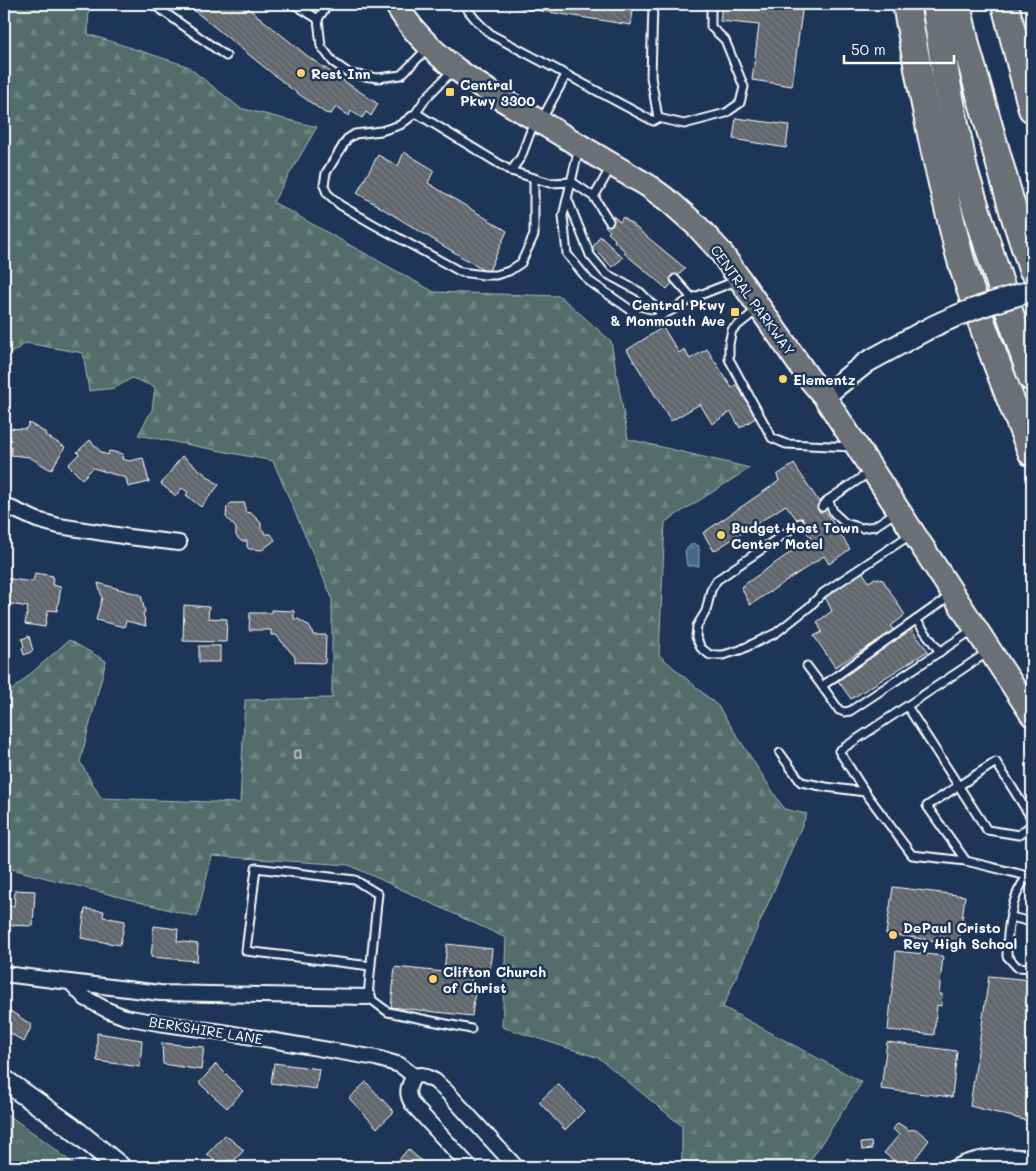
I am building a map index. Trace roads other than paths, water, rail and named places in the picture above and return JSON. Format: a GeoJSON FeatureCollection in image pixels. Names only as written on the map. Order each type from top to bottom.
{"type":"FeatureCollection","features":[{"type":"Feature","properties":{"kind":"highway"},"geometry":{"type":"LineString","coordinates":[[906,4],[919,79],[940,176],[963,266],[989,343],[1032,453]]}},
{"type":"Feature","properties":{"kind":"highway"},"geometry":{"type":"LineString","coordinates":[[935,4],[946,77],[964,170],[1032,378]]}},
{"type":"Feature","properties":{"kind":"highway"},"geometry":{"type":"LineString","coordinates":[[958,4],[967,49],[1008,196],[1032,269]]}},
{"type":"Feature","properties":{"kind":"highway"},"geometry":{"type":"LineString","coordinates":[[1010,11],[1032,109]]}},
{"type":"Feature","properties":{"kind":"main road","name":"CENTRAL PARKWAY"},"geometry":{"type":"LineString","coordinates":[[396,4],[417,33],[455,68],[491,92],[647,186],[670,202],[696,225],[720,251],[808,377],[824,396],[1032,716]]}},
{"type":"Feature","properties":{"kind":"street"},"geometry":{"type":"LineString","coordinates":[[824,396],[867,362],[939,322],[978,307],[1032,291]]}},
{"type":"Feature","properties":{"kind":"street"},"geometry":{"type":"LineString","coordinates":[[4,505],[37,520],[59,526],[179,543]]}},
{"type":"Feature","properties":{"kind":"street"},"geometry":{"type":"LineString","coordinates":[[4,974],[72,984],[160,993],[368,997]]}},
{"type":"Feature","properties":{"kind":"street","name":"BERKSHIRE LANE"},"geometry":{"type":"LineString","coordinates":[[72,984],[85,998],[125,1017],[376,1058],[400,1065],[414,1076],[422,1075],[435,1081],[516,1167]]}},
{"type":"Feature","properties":{"kind":"street"},"geometry":{"type":"LineString","coordinates":[[414,1076],[410,1083],[408,1098],[470,1167]]}},
{"type":"Feature","properties":{"kind":"street"},"geometry":{"type":"LineString","coordinates":[[4,1080],[71,1127],[120,1167]]}},
{"type":"Feature","properties":{"kind":"street"},"geometry":{"type":"LineString","coordinates":[[956,1167],[979,1159],[1000,1156],[1032,1158]]}},
{"type":"Feature","properties":{"kind":"lane"},"geometry":{"type":"LineString","coordinates":[[153,4],[226,56]]}},
{"type":"Feature","properties":{"kind":"lane"},"geometry":{"type":"LineString","coordinates":[[294,4],[318,19]]}},
{"type":"Feature","properties":{"kind":"lane"},"geometry":{"type":"LineString","coordinates":[[328,4],[318,19],[321,46],[333,62],[350,74],[378,78],[401,75],[430,47]]}},
{"type":"Feature","properties":{"kind":"lane"},"geometry":{"type":"LineString","coordinates":[[464,4],[469,13],[492,35],[653,121],[658,118],[684,124],[726,113],[740,103],[744,87],[725,40],[711,27],[711,4]]}},
{"type":"Feature","properties":{"kind":"lane"},"geometry":{"type":"LineString","coordinates":[[653,4],[651,77],[658,118]]}},
{"type":"Feature","properties":{"kind":"lane"},"geometry":{"type":"LineString","coordinates":[[455,68],[426,98],[416,114],[400,125],[381,131],[356,134],[347,139],[326,173],[324,185],[327,193],[340,205],[461,272],[496,275],[509,271],[521,263],[534,236],[534,178]]}},
{"type":"Feature","properties":{"kind":"lane"},"geometry":{"type":"LineString","coordinates":[[510,171],[521,157],[537,120],[566,75]]}},
{"type":"Feature","properties":{"kind":"lane"},"geometry":{"type":"LineString","coordinates":[[416,114],[510,171],[550,183],[572,182],[594,197],[609,222]]}},
{"type":"Feature","properties":{"kind":"lane"},"geometry":{"type":"LineString","coordinates":[[579,145],[564,216],[567,254],[589,281],[638,315],[654,319],[692,298],[740,279]]}},
{"type":"Feature","properties":{"kind":"lane"},"geometry":{"type":"LineString","coordinates":[[594,197],[612,164]]}},
{"type":"Feature","properties":{"kind":"lane"},"geometry":{"type":"LineString","coordinates":[[568,200],[590,255],[605,273],[640,292],[663,315]]}},
{"type":"Feature","properties":{"kind":"lane"},"geometry":{"type":"LineString","coordinates":[[675,279],[692,298]]}},
{"type":"Feature","properties":{"kind":"lane"},"geometry":{"type":"LineString","coordinates":[[760,308],[732,330],[729,344],[729,359],[772,438],[786,444],[857,448]]}},
{"type":"Feature","properties":{"kind":"lane"},"geometry":{"type":"LineString","coordinates":[[822,508],[828,500],[872,470]]}},
{"type":"Feature","properties":{"kind":"lane"},"geometry":{"type":"LineString","coordinates":[[828,500],[834,513],[845,523],[862,528],[875,526],[898,511]]}},
{"type":"Feature","properties":{"kind":"lane"},"geometry":{"type":"LineString","coordinates":[[800,523],[717,580],[711,590],[706,611],[697,626],[696,638],[701,648],[710,654],[723,655],[740,650],[776,633],[809,607],[823,593],[913,533]]}},
{"type":"Feature","properties":{"kind":"lane"},"geometry":{"type":"LineString","coordinates":[[822,686],[953,594]]}},
{"type":"Feature","properties":{"kind":"lane"},"geometry":{"type":"LineString","coordinates":[[916,620],[940,652]]}},
{"type":"Feature","properties":{"kind":"lane"},"geometry":{"type":"LineString","coordinates":[[807,666],[839,710],[844,712],[850,711],[975,628]]}},
{"type":"Feature","properties":{"kind":"lane"},"geometry":{"type":"LineString","coordinates":[[990,651],[839,751],[912,855],[966,861],[1030,875],[1017,893],[1007,940],[1007,956],[1017,966],[1032,968]]}},
{"type":"Feature","properties":{"kind":"lane"},"geometry":{"type":"LineString","coordinates":[[907,706],[987,830],[1019,835],[1032,824]]}},
{"type":"Feature","properties":{"kind":"lane"},"geometry":{"type":"LineString","coordinates":[[780,753],[800,782],[866,792]]}},
{"type":"Feature","properties":{"kind":"lane"},"geometry":{"type":"LineString","coordinates":[[966,861],[927,806],[996,762],[1032,819]]}},
{"type":"Feature","properties":{"kind":"lane"},"geometry":{"type":"LineString","coordinates":[[371,966],[246,951],[256,868],[355,880],[378,894],[368,997],[388,1012],[471,1029]]}},
{"type":"Feature","properties":{"kind":"lane"},"geometry":{"type":"LineString","coordinates":[[1011,917],[1032,922]]}},
{"type":"Feature","properties":{"kind":"water"},"geometry":{"type":"Polygon","coordinates":[[[692,543],[699,546],[699,566],[687,566],[685,551],[692,543]]]}},
{"type":"Feature","properties":{"kind":"place","name":"Rest Inn"},"geometry":{"type":"Point","coordinates":[301,73]}},
{"type":"Feature","properties":{"kind":"place","name":"Central Pkwy 3300"},"geometry":{"type":"Point","coordinates":[450,92]}},
{"type":"Feature","properties":{"kind":"place","name":"Central Pkwy & Monmouth Ave"},"geometry":{"type":"Point","coordinates":[735,312]}},
{"type":"Feature","properties":{"kind":"place","name":"Elementz"},"geometry":{"type":"Point","coordinates":[783,379]}},
{"type":"Feature","properties":{"kind":"place","name":"Budget Host Town Center Motel"},"geometry":{"type":"Point","coordinates":[721,535]}},
{"type":"Feature","properties":{"kind":"place","name":"DePaul Cristo Rey High School"},"geometry":{"type":"Point","coordinates":[893,935]}},
{"type":"Feature","properties":{"kind":"place","name":"Clifton Church of Christ"},"geometry":{"type":"Point","coordinates":[433,979]}}]}
